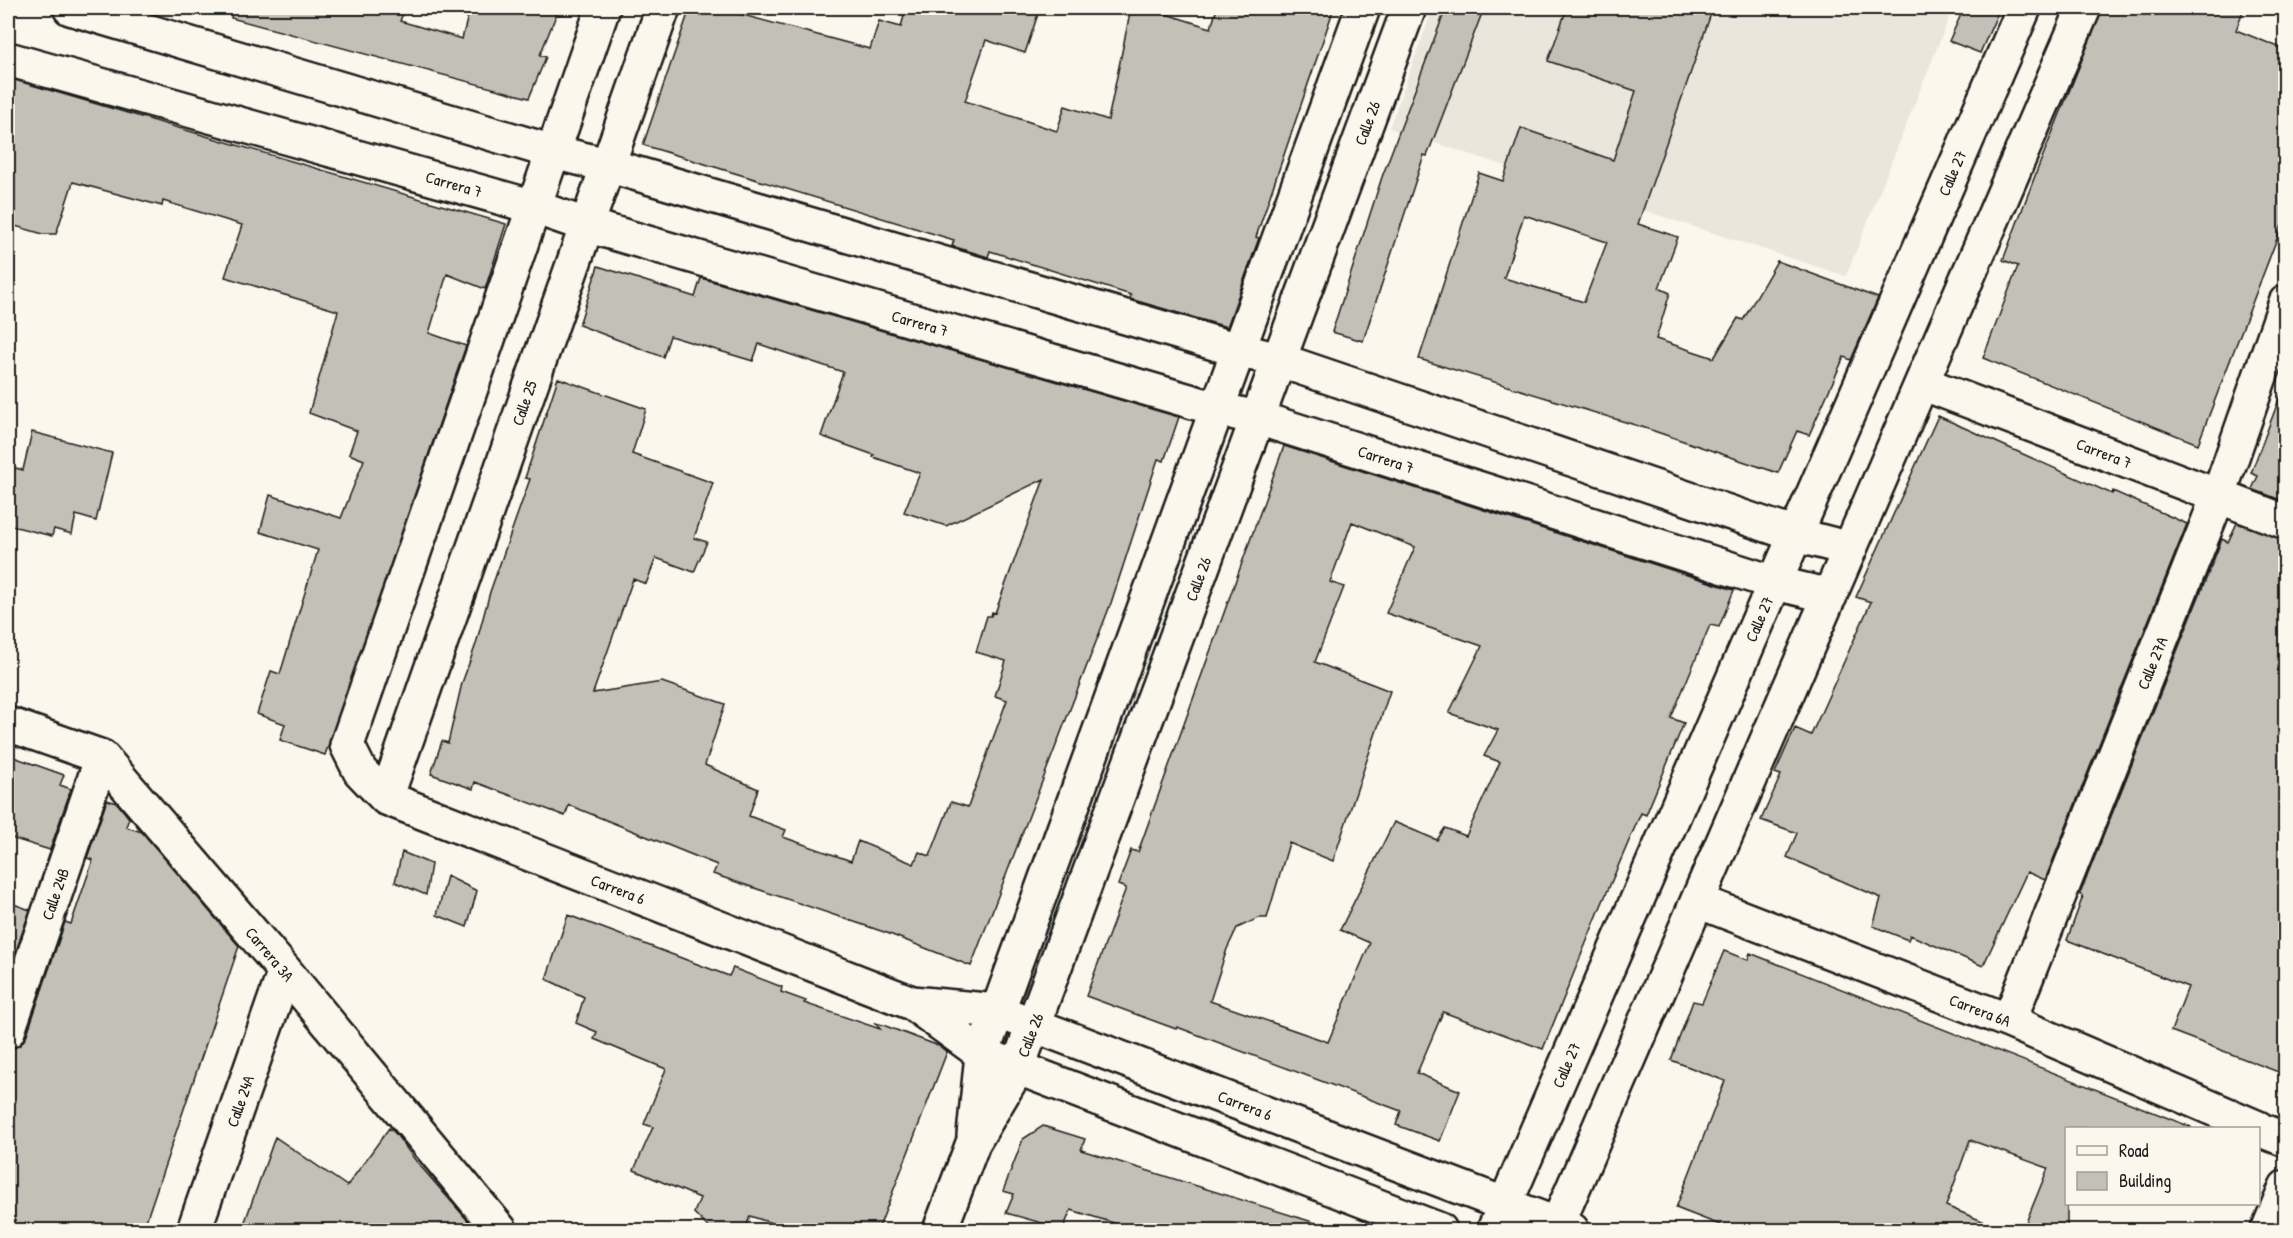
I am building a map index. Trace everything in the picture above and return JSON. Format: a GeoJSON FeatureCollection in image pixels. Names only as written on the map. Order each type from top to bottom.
{"type":"FeatureCollection","features":[{"type":"Feature","properties":{"kind":"street"},"geometry":{"type":"LineString","coordinates":[[70,8],[553,152],[608,165],[1238,350],[1279,360],[1796,535],[1850,549]]}},
{"type":"Feature","properties":{"kind":"street"},"geometry":{"type":"LineString","coordinates":[[534,207],[603,8]]}},
{"type":"Feature","properties":{"kind":"street","name":"Calle 25"},"geometry":{"type":"LineString","coordinates":[[386,798],[663,8]]}},
{"type":"Feature","properties":{"kind":"street","name":"Calle 26"},"geometry":{"type":"LineString","coordinates":[[973,1143],[982,1054],[1363,8]]}},
{"type":"Feature","properties":{"kind":"street","name":"Calle 26"},"geometry":{"type":"LineString","coordinates":[[940,1230],[973,1143],[1017,1069],[1034,1025],[1409,8]]}},
{"type":"Feature","properties":{"kind":"street","name":"Calle 27"},"geometry":{"type":"LineString","coordinates":[[1500,1218],[2024,8]]}},
{"type":"Feature","properties":{"kind":"street"},"geometry":{"type":"LineString","coordinates":[[1562,1229],[1698,901],[2084,8]]}},
{"type":"Feature","properties":{"kind":"street","name":"Carrera 7"},"geometry":{"type":"LineString","coordinates":[[8,59],[534,207],[586,225],[1217,409],[1257,418],[1775,583],[1830,596]]}},
{"type":"Feature","properties":{"kind":"street","name":"Carrera 6"},"geometry":{"type":"LineString","coordinates":[[534,207],[347,746],[360,771],[386,798],[912,1003],[982,1054],[1017,1069],[1440,1230]]}},
{"type":"Feature","properties":{"kind":"street","name":"Calle 27A"},"geometry":{"type":"LineString","coordinates":[[2009,1021],[2218,497],[2286,302]]}},
{"type":"Feature","properties":{"kind":"street","name":"Carrera 7"},"geometry":{"type":"LineString","coordinates":[[1922,383],[2286,522]]}},
{"type":"Feature","properties":{"kind":"street"},"geometry":{"type":"LineString","coordinates":[[8,724],[102,757]]}},
{"type":"Feature","properties":{"kind":"street","name":"Carrera 3A"},"geometry":{"type":"LineString","coordinates":[[102,757],[285,971],[500,1230]]}},
{"type":"Feature","properties":{"kind":"street","name":"Calle 24B"},"geometry":{"type":"LineString","coordinates":[[8,1031],[102,757]]}},
{"type":"Feature","properties":{"kind":"street","name":"Carrera 6A"},"geometry":{"type":"LineString","coordinates":[[1698,901],[2009,1021],[2253,1127]]}},
{"type":"Feature","properties":{"kind":"street","name":"Calle 24A"},"geometry":{"type":"LineString","coordinates":[[194,1230],[285,971]]}},
{"type":"Feature","properties":{"kind":"street","name":"Carrera 6"},"geometry":{"type":"LineString","coordinates":[[912,1003],[998,1011],[1500,1218],[1562,1229]]}},
{"type":"Feature","properties":{"kind":"street","name":"Carrera 6A"},"geometry":{"type":"LineString","coordinates":[[2260,1130],[2286,1140]]}},
{"type":"Feature","properties":{"kind":"street"},"geometry":{"type":"LineString","coordinates":[[2268,1230],[2286,1187]]}},
{"type":"Feature","properties":{"kind":"shaded area"},"geometry":{"type":"Polygon","coordinates":[[[1433,8],[1953,8],[1846,276],[1389,128],[1433,8]]]}},
{"type":"Feature","properties":{"kind":"building"},"geometry":{"type":"Polygon","coordinates":[[[232,8],[405,8],[400,21],[462,39],[470,8],[559,8],[540,55],[546,57],[529,98],[231,18],[232,8]]]}},
{"type":"Feature","properties":{"kind":"building"},"geometry":{"type":"Polygon","coordinates":[[[690,8],[717,8],[870,49],[879,21],[901,27],[906,8],[1040,8],[1025,53],[986,40],[965,101],[1057,131],[1065,106],[1108,120],[1131,8],[1147,8],[1211,28],[1217,8],[1334,8],[1256,237],[1259,238],[1227,327],[1130,299],[1131,295],[990,251],[988,257],[952,246],[954,240],[643,145],[690,8]]]}},
{"type":"Feature","properties":{"kind":"building"},"geometry":{"type":"Polygon","coordinates":[[[1446,8],[1484,8],[1427,156],[1424,155],[1363,341],[1332,332],[1382,177],[1446,8]]]}},
{"type":"Feature","properties":{"kind":"building"},"geometry":{"type":"Polygon","coordinates":[[[1567,8],[1713,8],[1638,224],[1678,237],[1659,288],[1670,293],[1656,339],[1714,358],[1738,318],[1743,320],[1777,261],[1878,298],[1851,360],[1844,357],[1809,435],[1797,431],[1778,473],[1645,428],[1419,359],[1479,173],[1503,181],[1521,128],[1613,160],[1636,91],[1548,61],[1567,8]],[[1524,215],[1504,278],[1584,302],[1607,242],[1524,215]]]}},
{"type":"Feature","properties":{"kind":"building"},"geometry":{"type":"Polygon","coordinates":[[[1964,8],[2000,8],[1980,53],[1949,41],[1964,8]]]}},
{"type":"Feature","properties":{"kind":"building"},"geometry":{"type":"Polygon","coordinates":[[[2103,8],[2244,8],[2236,30],[2286,50],[2286,215],[2198,444],[1983,358],[2018,266],[2003,260],[2103,8]]]}},
{"type":"Feature","properties":{"kind":"building"},"geometry":{"type":"Polygon","coordinates":[[[8,78],[506,224],[485,289],[447,274],[429,333],[466,346],[325,755],[280,740],[285,724],[257,714],[271,671],[280,674],[318,550],[260,532],[270,495],[341,518],[364,460],[349,454],[357,431],[309,413],[338,311],[225,277],[242,225],[163,201],[162,206],[73,182],[56,234],[43,234],[8,224],[8,78]]]}},
{"type":"Feature","properties":{"kind":"building"},"geometry":{"type":"Polygon","coordinates":[[[598,266],[695,297],[701,278],[1179,417],[1164,461],[1158,459],[1111,603],[971,966],[887,933],[713,874],[717,865],[569,805],[565,816],[475,782],[473,789],[431,774],[442,741],[448,743],[462,683],[476,644],[490,592],[530,479],[525,478],[558,378],[646,409],[632,454],[713,483],[694,538],[707,542],[694,572],[656,558],[646,584],[633,579],[593,693],[662,682],[725,704],[705,765],[758,789],[749,816],[786,830],[783,837],[851,861],[858,841],[914,864],[919,852],[930,856],[951,802],[968,807],[1007,700],[995,696],[1006,661],[976,652],[987,616],[991,616],[992,612],[995,613],[1044,479],[946,526],[904,512],[920,473],[821,436],[843,372],[759,344],[753,361],[670,336],[663,357],[579,325],[598,266]]]}},
{"type":"Feature","properties":{"kind":"building"},"geometry":{"type":"Polygon","coordinates":[[[2283,389],[2286,389],[2286,502],[2252,489],[2258,476],[2251,473],[2283,389]]]}},
{"type":"Feature","properties":{"kind":"building"},"geometry":{"type":"Polygon","coordinates":[[[1938,416],[2112,494],[2113,491],[2187,524],[2045,880],[2027,872],[1983,966],[1910,935],[1908,940],[1873,926],[1881,898],[1787,857],[1797,833],[1761,820],[1781,775],[1775,773],[1795,728],[1811,735],[1871,602],[1856,597],[1938,416]]]}},
{"type":"Feature","properties":{"kind":"building"},"geometry":{"type":"Polygon","coordinates":[[[32,432],[112,453],[96,521],[76,515],[72,534],[54,529],[52,536],[8,525],[8,466],[23,470],[32,432]]]}},
{"type":"Feature","properties":{"kind":"building"},"geometry":{"type":"Polygon","coordinates":[[[1284,446],[1734,590],[1719,627],[1710,625],[1671,718],[1684,723],[1646,815],[1641,813],[1543,1049],[1443,1012],[1417,1073],[1460,1091],[1440,1141],[1396,1125],[1401,1111],[1177,1027],[1176,1029],[1086,996],[1126,888],[1118,885],[1131,850],[1138,852],[1284,446]],[[1352,522],[1330,582],[1344,587],[1315,662],[1390,691],[1333,861],[1289,843],[1267,918],[1259,918],[1237,928],[1227,949],[1210,1001],[1328,1042],[1370,943],[1340,930],[1394,822],[1437,840],[1445,828],[1466,836],[1500,762],[1484,756],[1498,730],[1449,713],[1482,646],[1386,613],[1415,547],[1352,522]]]}},
{"type":"Feature","properties":{"kind":"building"},"geometry":{"type":"Polygon","coordinates":[[[2237,523],[2286,540],[2286,1075],[2171,1031],[2188,987],[2067,940],[2083,896],[2080,894],[2222,539],[2228,542],[2237,523]]]}},
{"type":"Feature","properties":{"kind":"building"},"geometry":{"type":"Polygon","coordinates":[[[8,755],[64,775],[60,785],[71,789],[50,850],[8,837],[8,755]]]}},
{"type":"Feature","properties":{"kind":"building"},"geometry":{"type":"Polygon","coordinates":[[[107,800],[117,803],[129,818],[126,827],[142,832],[239,946],[143,1230],[8,1230],[8,1049],[20,1045],[26,1037],[65,922],[71,924],[93,860],[87,858],[107,800]]]}},
{"type":"Feature","properties":{"kind":"building"},"geometry":{"type":"Polygon","coordinates":[[[402,852],[431,864],[426,895],[395,882],[402,852]]]}},
{"type":"Feature","properties":{"kind":"building"},"geometry":{"type":"Polygon","coordinates":[[[447,876],[477,891],[467,927],[437,915],[447,876]]]}},
{"type":"Feature","properties":{"kind":"building"},"geometry":{"type":"Polygon","coordinates":[[[8,902],[30,910],[8,975],[8,902]]]}},
{"type":"Feature","properties":{"kind":"building"},"geometry":{"type":"Polygon","coordinates":[[[568,915],[729,976],[733,968],[782,987],[781,992],[806,1001],[804,1003],[880,1029],[875,1023],[883,1025],[939,1046],[947,1052],[878,1230],[793,1230],[750,1216],[745,1230],[711,1230],[694,1213],[700,1198],[634,1170],[653,1127],[644,1124],[666,1069],[594,1039],[597,1032],[576,1023],[584,997],[546,979],[568,915]]]}},
{"type":"Feature","properties":{"kind":"building"},"geometry":{"type":"Polygon","coordinates":[[[1724,951],[1748,960],[1750,953],[2191,1127],[2065,1127],[2067,1230],[2023,1230],[2048,1168],[1970,1140],[1946,1206],[2004,1230],[1733,1230],[1676,1208],[1725,1081],[1671,1060],[1693,1001],[1702,1003],[1724,951]]]}},
{"type":"Feature","properties":{"kind":"building"},"geometry":{"type":"Polygon","coordinates":[[[1043,1126],[1085,1139],[1081,1150],[1316,1223],[1315,1230],[1137,1230],[1071,1210],[1063,1229],[1006,1213],[1014,1194],[1003,1191],[1023,1139],[1043,1126]]]}},
{"type":"Feature","properties":{"kind":"building"},"geometry":{"type":"Polygon","coordinates":[[[389,1128],[476,1230],[242,1230],[275,1137],[347,1186],[389,1128]]]}}]}
